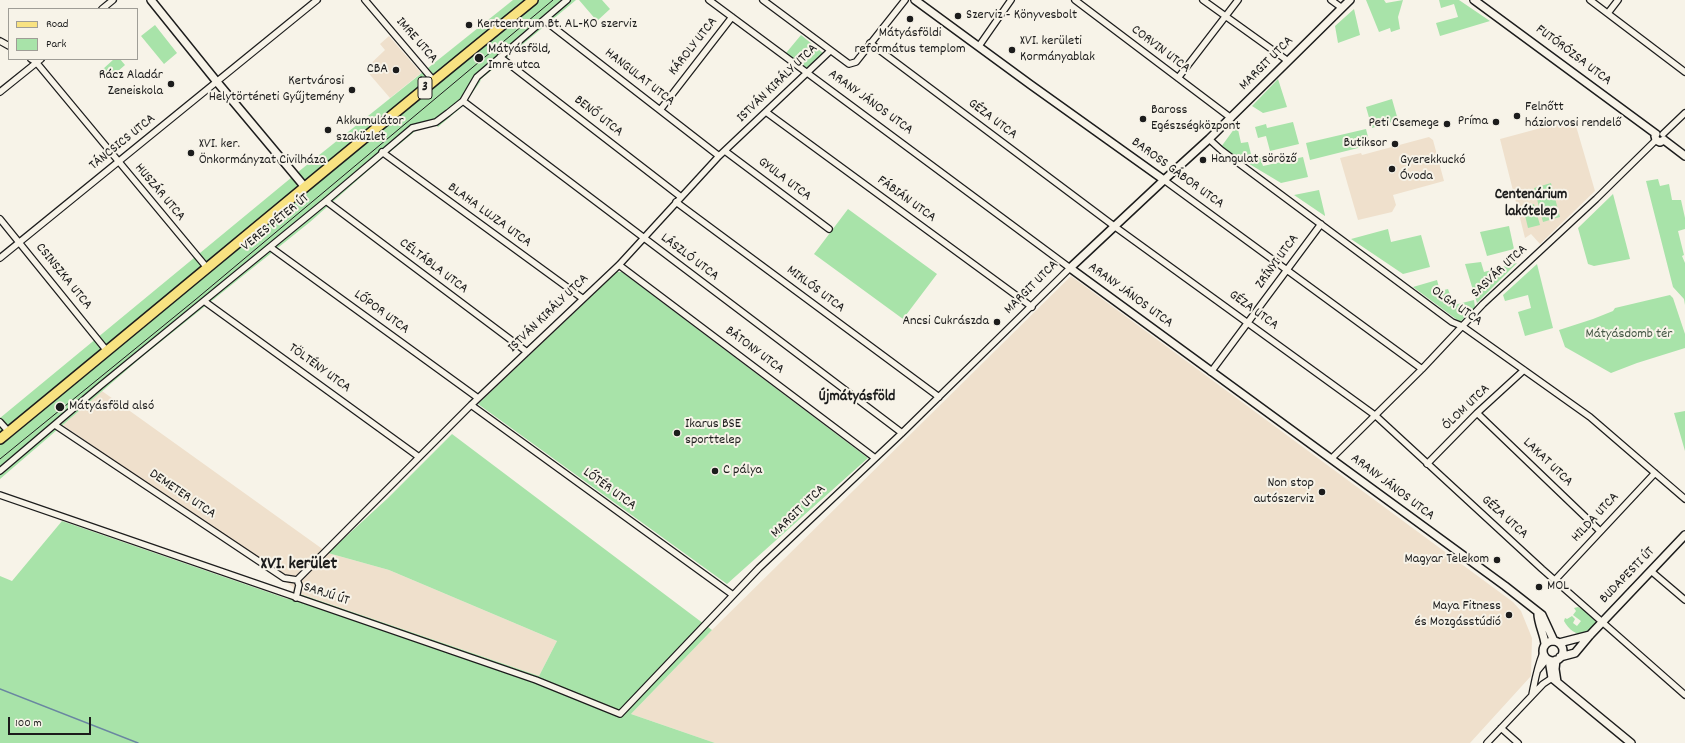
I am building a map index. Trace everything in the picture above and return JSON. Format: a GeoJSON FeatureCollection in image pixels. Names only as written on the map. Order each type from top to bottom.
{"type":"FeatureCollection","features":[{"type":"Feature","properties":{"kind":"main road","name":"VERES PÉTER ÚT"},"geometry":{"type":"LineString","coordinates":[[0,439],[208,269],[304,186],[533,0]]}},
{"type":"Feature","properties":{"kind":"street"},"geometry":{"type":"LineString","coordinates":[[103,8],[113,0]]}},
{"type":"Feature","properties":{"kind":"street"},"geometry":{"type":"LineString","coordinates":[[151,0],[304,186]]}},
{"type":"Feature","properties":{"kind":"street","name":"TÁNCSICS UTCA"},"geometry":{"type":"LineString","coordinates":[[0,258],[317,0]]}},
{"type":"Feature","properties":{"kind":"street","name":"IMRE UTCA"},"geometry":{"type":"LineString","coordinates":[[365,0],[434,80]]}},
{"type":"Feature","properties":{"kind":"street","name":"VERES PÉTER ÚT"},"geometry":{"type":"LineString","coordinates":[[0,471],[412,128],[436,122],[463,101],[476,78],[567,0]]}},
{"type":"Feature","properties":{"kind":"street","name":"ARANY JÁNOS UTCA"},"geometry":{"type":"LineString","coordinates":[[709,0],[1211,372],[1505,586],[1542,615],[1557,642]]}},
{"type":"Feature","properties":{"kind":"street"},"geometry":{"type":"LineString","coordinates":[[763,0],[849,64],[856,62],[905,0]]}},
{"type":"Feature","properties":{"kind":"street","name":"BAROSS GÁBOR UTCA"},"geometry":{"type":"LineString","coordinates":[[915,0],[1422,369]]}},
{"type":"Feature","properties":{"kind":"street"},"geometry":{"type":"LineString","coordinates":[[979,46],[1012,0]]}},
{"type":"Feature","properties":{"kind":"street","name":"CORVIN UTCA"},"geometry":{"type":"LineString","coordinates":[[1075,0],[1231,118]]}},
{"type":"Feature","properties":{"kind":"street"},"geometry":{"type":"LineString","coordinates":[[1203,0],[1288,61]]}},
{"type":"Feature","properties":{"kind":"street"},"geometry":{"type":"LineString","coordinates":[[1178,78],[1238,0]]}},
{"type":"Feature","properties":{"kind":"street"},"geometry":{"type":"LineString","coordinates":[[1330,0],[1342,8]]}},
{"type":"Feature","properties":{"kind":"street","name":"MARGIT UTCA"},"geometry":{"type":"LineString","coordinates":[[620,714],[759,568],[902,433],[1114,226],[1231,118],[1350,0]]}},
{"type":"Feature","properties":{"kind":"street","name":"FUTÓRÓZSA UTCA"},"geometry":{"type":"LineString","coordinates":[[1474,0],[1685,156]]}},
{"type":"Feature","properties":{"kind":"street"},"geometry":{"type":"LineString","coordinates":[[1590,0],[1685,72]]}},
{"type":"Feature","properties":{"kind":"street"},"geometry":{"type":"LineString","coordinates":[[1608,14],[1618,0]]}},
{"type":"Feature","properties":{"kind":"street","name":"KÁROLY UTCA"},"geometry":{"type":"LineString","coordinates":[[660,110],[732,17]]}},
{"type":"Feature","properties":{"kind":"street","name":"HANGULAT UTCA"},"geometry":{"type":"LineString","coordinates":[[544,20],[719,156]]}},
{"type":"Feature","properties":{"kind":"street","name":"GÉZA UTCA"},"geometry":{"type":"LineString","coordinates":[[870,43],[1114,226],[1376,416],[1602,623],[1685,695]]}},
{"type":"Feature","properties":{"kind":"street","name":"ISTVÁN KIRÁLY UTCA"},"geometry":{"type":"LineString","coordinates":[[297,580],[347,528],[478,398],[582,298],[619,265],[719,156],[830,51]]}},
{"type":"Feature","properties":{"kind":"street","name":"BENŐ UTCA"},"geometry":{"type":"LineString","coordinates":[[500,57],[681,197]]}},
{"type":"Feature","properties":{"kind":"street"},"geometry":{"type":"LineString","coordinates":[[0,92],[39,61]]}},
{"type":"Feature","properties":{"kind":"street","name":"HUSZÁR UTCA"},"geometry":{"type":"LineString","coordinates":[[39,61],[118,162],[208,269]]}},
{"type":"Feature","properties":{"kind":"street","name":"LÁSZLÓ UTCA"},"geometry":{"type":"LineString","coordinates":[[463,101],[902,433]]}},
{"type":"Feature","properties":{"kind":"street","name":"FÁBIÁN UTCA"},"geometry":{"type":"LineString","coordinates":[[766,112],[1032,307]]}},
{"type":"Feature","properties":{"kind":"street","name":"SASVÁR UTCA"},"geometry":{"type":"LineString","coordinates":[[1331,459],[1376,416],[1483,304],[1596,199],[1685,113]]}},
{"type":"Feature","properties":{"kind":"street","name":"OLGA UTCA"},"geometry":{"type":"LineString","coordinates":[[1209,139],[1221,150],[1452,322],[1462,326],[1590,417],[1685,499]]}},
{"type":"Feature","properties":{"kind":"street","name":"GYULA UTCA"},"geometry":{"type":"LineString","coordinates":[[725,151],[828,229]]}},
{"type":"Feature","properties":{"kind":"street","name":"BLAHA LUJZA UTCA"},"geometry":{"type":"LineString","coordinates":[[382,152],[582,298]]}},
{"type":"Feature","properties":{"kind":"street","name":"CÉLTÁBLA UTCA"},"geometry":{"type":"LineString","coordinates":[[326,201],[527,352]]}},
{"type":"Feature","properties":{"kind":"street","name":"MIKLÓS UTCA"},"geometry":{"type":"LineString","coordinates":[[676,202],[939,397]]}},
{"type":"Feature","properties":{"kind":"street","name":"CSINSZKA UTCA"},"geometry":{"type":"LineString","coordinates":[[0,218],[107,351]]}},
{"type":"Feature","properties":{"kind":"street","name":"ZRÍNYI UTCA"},"geometry":{"type":"LineString","coordinates":[[1211,372],[1320,224]]}},
{"type":"Feature","properties":{"kind":"street","name":"LŐPOR UTCA"},"geometry":{"type":"LineString","coordinates":[[270,247],[478,398]]}},
{"type":"Feature","properties":{"kind":"street","name":"BÁTONY UTCA"},"geometry":{"type":"LineString","coordinates":[[619,265],[875,458]]}},
{"type":"Feature","properties":{"kind":"street","name":"TÖLTÉNY UTCA"},"geometry":{"type":"LineString","coordinates":[[204,301],[419,457]]}},
{"type":"Feature","properties":{"kind":"street","name":"ÓLOM UTCA"},"geometry":{"type":"LineString","coordinates":[[1427,464],[1477,413],[1524,370]]}},
{"type":"Feature","properties":{"kind":"street","name":"LŐTÉR UTCA"},"geometry":{"type":"LineString","coordinates":[[471,405],[733,595]]}},
{"type":"Feature","properties":{"kind":"street","name":"LAKAT UTCA"},"geometry":{"type":"LineString","coordinates":[[1477,413],[1600,531]]}},
{"type":"Feature","properties":{"kind":"street"},"geometry":{"type":"LineString","coordinates":[[0,422],[8,432]]}},
{"type":"Feature","properties":{"kind":"street","name":"DEMETER UTCA"},"geometry":{"type":"LineString","coordinates":[[55,425],[284,578],[297,580]]}},
{"type":"Feature","properties":{"kind":"street","name":"HILDA UTCA"},"geometry":{"type":"LineString","coordinates":[[1555,580],[1655,473]]}},
{"type":"Feature","properties":{"kind":"street","name":"SARJÚ ÚT"},"geometry":{"type":"LineString","coordinates":[[0,495],[536,680],[620,714]]}},
{"type":"Feature","properties":{"kind":"street","name":"BUDAPESTI ÚT"},"geometry":{"type":"LineString","coordinates":[[1551,658],[1575,653],[1590,635],[1685,536]]}},
{"type":"Feature","properties":{"kind":"street"},"geometry":{"type":"LineString","coordinates":[[1651,571],[1685,600]]}},
{"type":"Feature","properties":{"kind":"street"},"geometry":{"type":"LineString","coordinates":[[296,598],[299,585],[297,580]]}},
{"type":"Feature","properties":{"kind":"street"},"geometry":{"type":"LineString","coordinates":[[1538,612],[1537,617],[1543,632],[1545,644],[1555,669],[1555,680]]}},
{"type":"Feature","properties":{"kind":"street"},"geometry":{"type":"LineString","coordinates":[[1545,644],[1549,641],[1557,642],[1590,635]]}},
{"type":"Feature","properties":{"kind":"street"},"geometry":{"type":"LineString","coordinates":[[1532,697],[1537,672],[1536,668],[1562,649],[1557,642]]}},
{"type":"Feature","properties":{"kind":"street"},"geometry":{"type":"LineString","coordinates":[[1487,743],[1543,684],[1555,680]]}},
{"type":"Feature","properties":{"kind":"street"},"geometry":{"type":"LineString","coordinates":[[1555,680],[1631,743]]}},
{"type":"Feature","properties":{"kind":"street"},"geometry":{"type":"LineString","coordinates":[[1501,728],[1518,743]]}},
{"type":"Feature","properties":{"kind":"shaded area"},"geometry":{"type":"Polygon","coordinates":[[[389,36],[421,73],[390,98],[365,69],[385,50],[380,44],[389,36]]]}},
{"type":"Feature","properties":{"kind":"shaded area"},"geometry":{"type":"Polygon","coordinates":[[[1567,121],[1576,126],[1595,191],[1540,244],[1531,234],[1525,238],[1500,139],[1567,121]]]}},
{"type":"Feature","properties":{"kind":"shaded area","name":"Gyerekkuckó Óvoda"},"geometry":{"type":"Polygon","coordinates":[[[1429,137],[1433,140],[1444,181],[1393,195],[1396,205],[1392,212],[1358,220],[1340,158],[1361,153],[1362,155],[1429,137]]]}},
{"type":"Feature","properties":{"kind":"shaded area"},"geometry":{"type":"Polygon","coordinates":[[[1071,276],[1513,602],[1521,611],[1532,638],[1531,676],[1470,743],[715,743],[631,714],[712,630],[1071,276]]]}},
{"type":"Feature","properties":{"kind":"shaded area"},"geometry":{"type":"Polygon","coordinates":[[[102,391],[328,553],[389,570],[557,641],[539,676],[294,592],[293,587],[63,425],[102,391]]]}},
{"type":"Feature","properties":{"kind":"green space"},"geometry":{"type":"Polygon","coordinates":[[[513,0],[576,0],[481,79],[463,106],[438,127],[436,125],[419,128],[310,222],[143,356],[0,479],[0,418],[303,168],[513,0]]]}},
{"type":"Feature","properties":{"kind":"green space"},"geometry":{"type":"Polygon","coordinates":[[[579,0],[602,0],[610,9],[597,21],[579,0]]]}},
{"type":"Feature","properties":{"kind":"green space"},"geometry":{"type":"Polygon","coordinates":[[[1366,0],[1384,0],[1386,3],[1403,0],[1398,17],[1400,29],[1391,32],[1390,28],[1379,32],[1366,0]]]}},
{"type":"Feature","properties":{"kind":"green space"},"geometry":{"type":"Polygon","coordinates":[[[1439,0],[1459,0],[1490,21],[1440,36],[1436,23],[1458,17],[1454,4],[1441,8],[1439,0]]]}},
{"type":"Feature","properties":{"kind":"green space"},"geometry":{"type":"Polygon","coordinates":[[[1354,9],[1360,35],[1338,43],[1335,26],[1354,9]]]}},
{"type":"Feature","properties":{"kind":"green space"},"geometry":{"type":"Polygon","coordinates":[[[155,25],[177,53],[164,64],[141,36],[155,25]]]}},
{"type":"Feature","properties":{"kind":"green space"},"geometry":{"type":"Polygon","coordinates":[[[801,35],[823,53],[807,68],[786,53],[801,35]]]}},
{"type":"Feature","properties":{"kind":"green space"},"geometry":{"type":"Polygon","coordinates":[[[113,60],[121,60],[125,65],[110,78],[103,69],[113,60]]]}},
{"type":"Feature","properties":{"kind":"green space"},"geometry":{"type":"Polygon","coordinates":[[[1278,79],[1287,107],[1263,113],[1252,106],[1278,79]]]}},
{"type":"Feature","properties":{"kind":"green space"},"geometry":{"type":"Polygon","coordinates":[[[1392,99],[1398,120],[1372,128],[1366,107],[1392,99]]]}},
{"type":"Feature","properties":{"kind":"green space"},"geometry":{"type":"Polygon","coordinates":[[[1293,122],[1299,144],[1270,151],[1266,136],[1258,138],[1255,127],[1266,124],[1267,128],[1293,122]]]}},
{"type":"Feature","properties":{"kind":"green space"},"geometry":{"type":"Polygon","coordinates":[[[1237,125],[1241,143],[1248,142],[1252,158],[1260,157],[1263,166],[1303,157],[1308,177],[1281,183],[1221,147],[1237,125]]]}},
{"type":"Feature","properties":{"kind":"green space"},"geometry":{"type":"Polygon","coordinates":[[[1366,129],[1370,145],[1310,160],[1306,143],[1366,129]]]}},
{"type":"Feature","properties":{"kind":"green space"},"geometry":{"type":"Polygon","coordinates":[[[1658,179],[1660,186],[1669,184],[1672,200],[1681,200],[1685,218],[1685,229],[1678,231],[1684,255],[1682,256],[1685,263],[1685,305],[1684,299],[1673,287],[1646,181],[1658,179]]]}},
{"type":"Feature","properties":{"kind":"green space"},"geometry":{"type":"Polygon","coordinates":[[[1551,183],[1560,217],[1543,222],[1534,188],[1551,183]]]}},
{"type":"Feature","properties":{"kind":"green space"},"geometry":{"type":"Polygon","coordinates":[[[1319,190],[1325,215],[1325,216],[1294,195],[1319,190]]]}},
{"type":"Feature","properties":{"kind":"green space"},"geometry":{"type":"Polygon","coordinates":[[[1613,194],[1630,259],[1594,266],[1588,264],[1578,228],[1613,194]]]}},
{"type":"Feature","properties":{"kind":"green space"},"geometry":{"type":"Polygon","coordinates":[[[1534,204],[1540,225],[1528,228],[1523,207],[1534,204]]]}},
{"type":"Feature","properties":{"kind":"green space"},"geometry":{"type":"Polygon","coordinates":[[[848,209],[937,274],[903,319],[814,254],[848,209]]]}},
{"type":"Feature","properties":{"kind":"green space"},"geometry":{"type":"Polygon","coordinates":[[[1509,226],[1514,249],[1487,256],[1480,232],[1509,226]]]}},
{"type":"Feature","properties":{"kind":"green space"},"geometry":{"type":"Polygon","coordinates":[[[1388,229],[1391,242],[1421,235],[1430,267],[1403,274],[1351,239],[1388,229]]]}},
{"type":"Feature","properties":{"kind":"green space"},"geometry":{"type":"Polygon","coordinates":[[[1481,262],[1484,272],[1517,263],[1477,303],[1465,264],[1481,262]]]}},
{"type":"Feature","properties":{"kind":"green space"},"geometry":{"type":"Polygon","coordinates":[[[1537,264],[1553,328],[1525,336],[1518,312],[1531,308],[1528,295],[1505,301],[1503,295],[1537,264]]]}},
{"type":"Feature","properties":{"kind":"green space","name":"Ikarus BSE sporttelep"},"geometry":{"type":"Polygon","coordinates":[[[617,272],[622,272],[868,458],[727,584],[478,404],[617,272]]]}},
{"type":"Feature","properties":{"kind":"green space"},"geometry":{"type":"Polygon","coordinates":[[[1437,280],[1440,291],[1448,289],[1454,305],[1474,300],[1475,307],[1460,322],[1413,287],[1437,280]]]}},
{"type":"Feature","properties":{"kind":"green space","name":"Mátyásdomb tér"},"geometry":{"type":"Polygon","coordinates":[[[1670,295],[1673,298],[1685,334],[1685,348],[1611,373],[1565,347],[1559,330],[1593,319],[1613,311],[1615,308],[1670,295]]]}},
{"type":"Feature","properties":{"kind":"green space"},"geometry":{"type":"Polygon","coordinates":[[[1685,411],[1685,451],[1674,413],[1685,411]]]}},
{"type":"Feature","properties":{"kind":"green space"},"geometry":{"type":"Polygon","coordinates":[[[452,434],[712,630],[631,714],[715,743],[0,743],[0,576],[12,581],[62,521],[288,599],[294,592],[539,676],[557,641],[389,570],[328,553],[388,498],[452,434]]]}},
{"type":"Feature","properties":{"kind":"green space"},"geometry":{"type":"Polygon","coordinates":[[[1578,607],[1584,610],[1597,623],[1588,635],[1574,632],[1564,621],[1565,618],[1567,619],[1572,616],[1575,619],[1573,623],[1577,626],[1581,621],[1573,615],[1576,611],[1574,608],[1578,607]]]}},
{"type":"Feature","properties":{"kind":"waterway"},"geometry":{"type":"LineString","coordinates":[[0,689],[138,743]]}},
{"type":"Feature","properties":{"kind":"tram line"},"geometry":{"type":"LineString","coordinates":[[0,459],[195,300],[553,0]]}},
{"type":"Feature","properties":{"kind":"place","name":"Szerviz - Könyvesbolt"},"geometry":{"type":"Point","coordinates":[958,16]}},
{"type":"Feature","properties":{"kind":"place","name":"Mátyásföldi református templom"},"geometry":{"type":"Point","coordinates":[910,19]}},
{"type":"Feature","properties":{"kind":"place","name":"Kertcentrum Bt. AL-KO szerviz"},"geometry":{"type":"Point","coordinates":[469,25]}},
{"type":"Feature","properties":{"kind":"place","name":"XVI. kerületi Kormányablak"},"geometry":{"type":"Point","coordinates":[1012,50]}},
{"type":"Feature","properties":{"kind":"place","name":"Mátyásföld, Imre utca"},"geometry":{"type":"Point","coordinates":[479,58]}},
{"type":"Feature","properties":{"kind":"place","name":"CBA"},"geometry":{"type":"Point","coordinates":[396,70]}},
{"type":"Feature","properties":{"kind":"place","name":"Rácz Aladár Zeneiskola"},"geometry":{"type":"Point","coordinates":[171,84]}},
{"type":"Feature","properties":{"kind":"place","name":"Kertvárosi Helytörténeti Gyűjtemény"},"geometry":{"type":"Point","coordinates":[352,90]}},
{"type":"Feature","properties":{"kind":"place","name":"Felnőtt háziorvosi rendelő"},"geometry":{"type":"Point","coordinates":[1517,116]}},
{"type":"Feature","properties":{"kind":"place","name":"Baross Egészségközpont"},"geometry":{"type":"Point","coordinates":[1143,119]}},
{"type":"Feature","properties":{"kind":"place","name":"Príma"},"geometry":{"type":"Point","coordinates":[1496,122]}},
{"type":"Feature","properties":{"kind":"place","name":"Peti Csemege"},"geometry":{"type":"Point","coordinates":[1447,124]}},
{"type":"Feature","properties":{"kind":"place","name":"Akkumulátor szaküzlet"},"geometry":{"type":"Point","coordinates":[328,130]}},
{"type":"Feature","properties":{"kind":"place","name":"Butiksor"},"geometry":{"type":"Point","coordinates":[1395,144]}},
{"type":"Feature","properties":{"kind":"place","name":"XVI. ker. Önkormányzat Civilháza"},"geometry":{"type":"Point","coordinates":[191,153]}},
{"type":"Feature","properties":{"kind":"place","name":"Hangulat söröző"},"geometry":{"type":"Point","coordinates":[1203,160]}},
{"type":"Feature","properties":{"kind":"place","name":"Gyerekkuckó Óvoda"},"geometry":{"type":"Point","coordinates":[1392,169]}},
{"type":"Feature","properties":{"kind":"place","name":"Ancsi Cukrászda"},"geometry":{"type":"Point","coordinates":[997,322]}},
{"type":"Feature","properties":{"kind":"place","name":"Mátyásföld alsó"},"geometry":{"type":"Point","coordinates":[60,407]}},
{"type":"Feature","properties":{"kind":"place","name":"Ikarus BSE sporttelep"},"geometry":{"type":"Point","coordinates":[677,433]}},
{"type":"Feature","properties":{"kind":"place","name":"C pálya"},"geometry":{"type":"Point","coordinates":[715,471]}},
{"type":"Feature","properties":{"kind":"place","name":"Non stop autószerviz"},"geometry":{"type":"Point","coordinates":[1322,492]}},
{"type":"Feature","properties":{"kind":"place","name":"Magyar Telekom"},"geometry":{"type":"Point","coordinates":[1497,560]}},
{"type":"Feature","properties":{"kind":"place","name":"MOL"},"geometry":{"type":"Point","coordinates":[1539,587]}},
{"type":"Feature","properties":{"kind":"place","name":"Maya Fitness és Mozgásstúdió"},"geometry":{"type":"Point","coordinates":[1509,615]}},
{"type":"Feature","properties":{"kind":"district","name":"Centenárium lakótelep"},"geometry":{"type":"Point","coordinates":[1531,204]}},
{"type":"Feature","properties":{"kind":"district","name":"Újmátyásföld"},"geometry":{"type":"Point","coordinates":[857,398]}},
{"type":"Feature","properties":{"kind":"district","name":"XVI. kerület"},"geometry":{"type":"Point","coordinates":[299,566]}}]}
